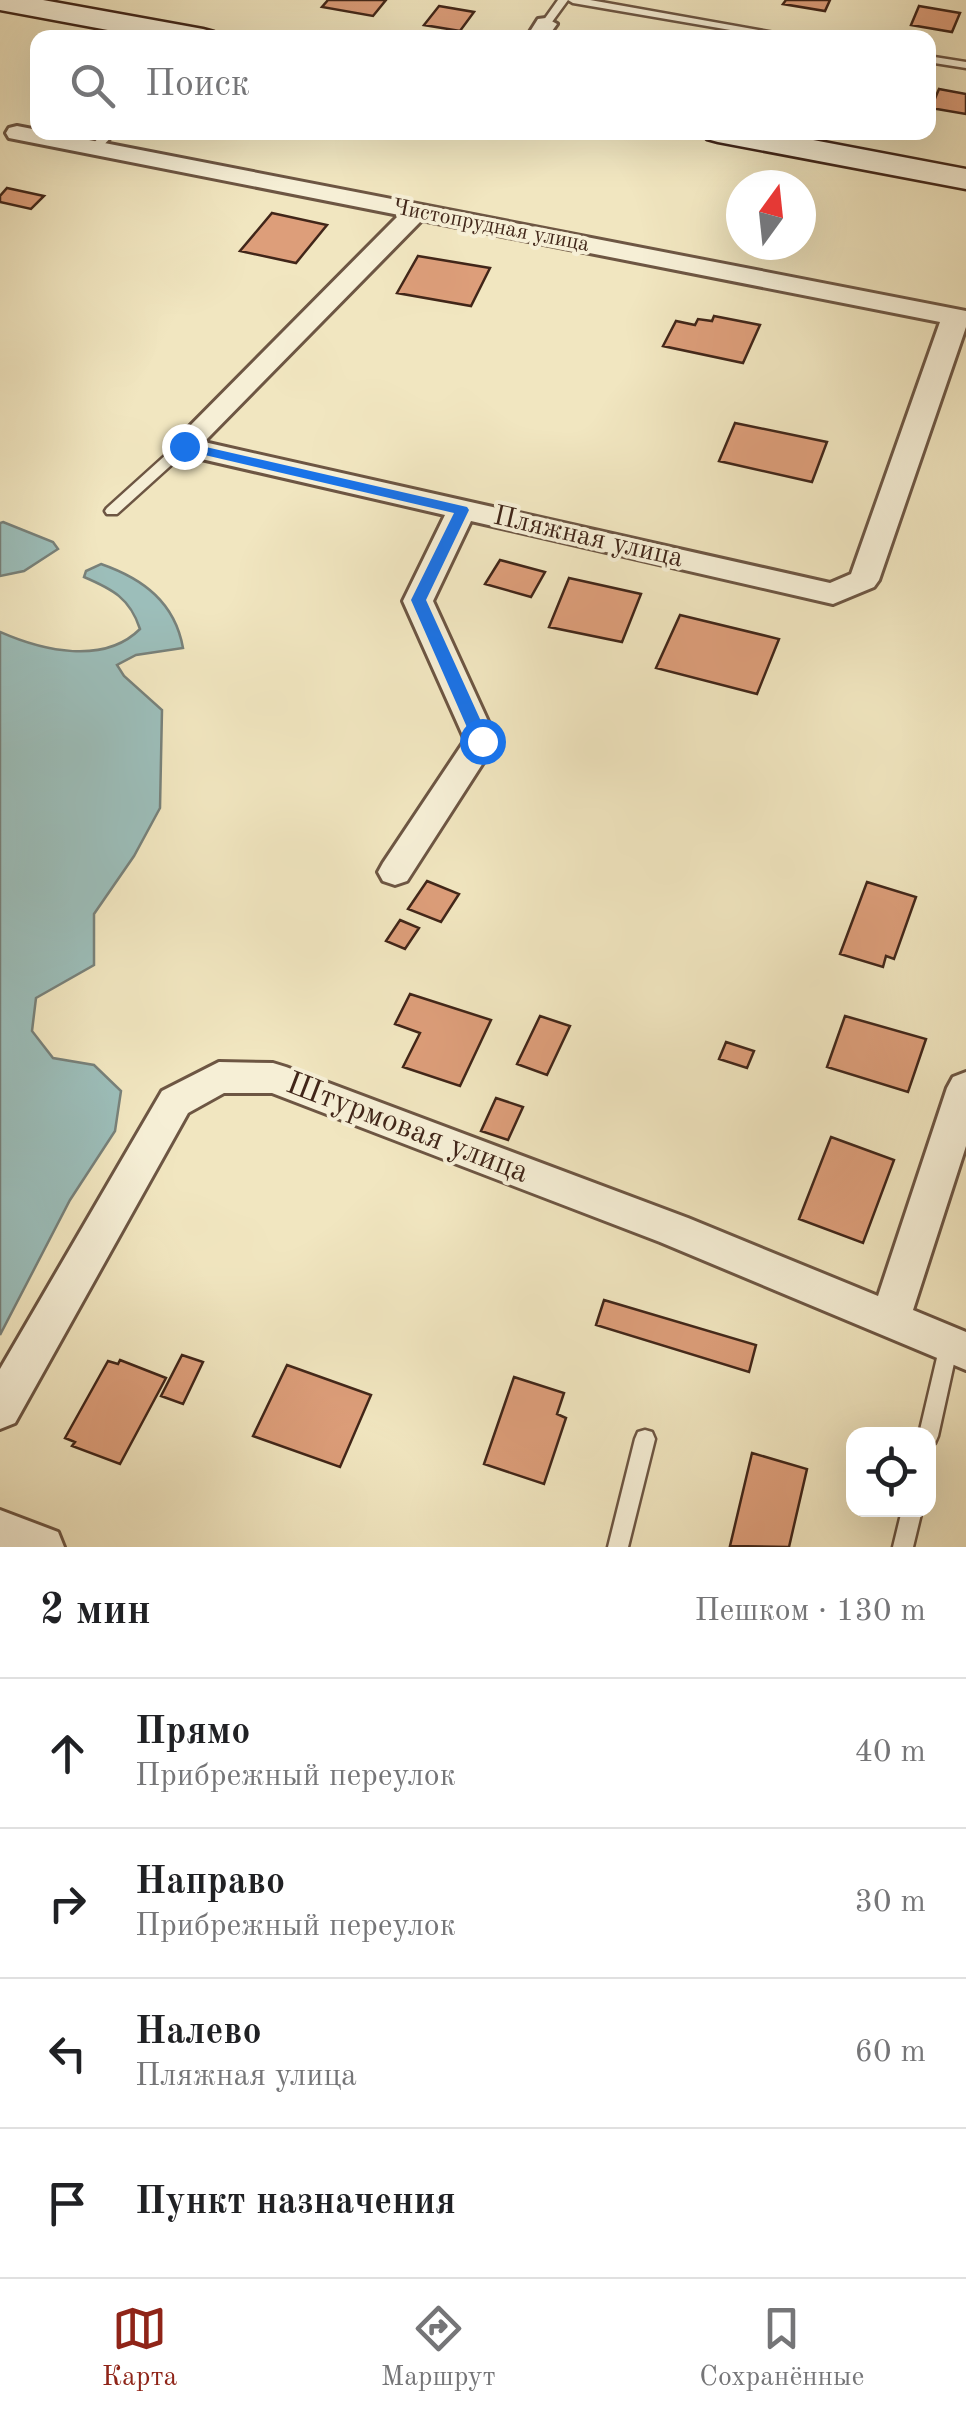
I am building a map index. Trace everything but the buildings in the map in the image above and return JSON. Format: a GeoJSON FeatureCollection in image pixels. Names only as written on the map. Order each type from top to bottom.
{"type":"FeatureCollection","features":[{"type":"Feature","properties":{"kind":"main road"},"geometry":{"type":"LineString","coordinates":[[0,1],[130,30]]}},
{"type":"Feature","properties":{"kind":"main road"},"geometry":{"type":"LineString","coordinates":[[760,140],[966,179]]}},
{"type":"Feature","properties":{"kind":"street"},"geometry":{"type":"LineString","coordinates":[[8,140],[30,124]]}},
{"type":"Feature","properties":{"kind":"street","name":"Чистопрудная улица"},"geometry":{"type":"LineString","coordinates":[[8,140],[103,141],[416,212],[961,317]]}},
{"type":"Feature","properties":{"kind":"street"},"geometry":{"type":"LineString","coordinates":[[184,446],[416,212]]}},
{"type":"Feature","properties":{"kind":"street","name":"Пляжная улица"},"geometry":{"type":"LineString","coordinates":[[184,446],[834,594],[864,580],[961,317]]}},
{"type":"Feature","properties":{"kind":"street"},"geometry":{"type":"LineString","coordinates":[[395,872],[482,741],[418,600],[462,510]]}},
{"type":"Feature","properties":{"kind":"street","name":"Штурмовая улица"},"geometry":{"type":"LineString","coordinates":[[0,1408],[175,1102],[220,1078],[273,1078],[891,1317],[958,1348]]}},
{"type":"Feature","properties":{"kind":"street"},"geometry":{"type":"LineString","coordinates":[[891,1317],[966,1088]]}},
{"type":"Feature","properties":{"kind":"lane"},"geometry":{"type":"LineString","coordinates":[[541,30],[563,0]]}},
{"type":"Feature","properties":{"kind":"lane"},"geometry":{"type":"LineString","coordinates":[[573,0],[751,30]]}},
{"type":"Feature","properties":{"kind":"lane"},"geometry":{"type":"LineString","coordinates":[[936,60],[966,66]]}},
{"type":"Feature","properties":{"kind":"lane"},"geometry":{"type":"LineString","coordinates":[[112,511],[184,446]]}},
{"type":"Feature","properties":{"kind":"lane"},"geometry":{"type":"LineString","coordinates":[[931,1427],[958,1348]]}},
{"type":"Feature","properties":{"kind":"lane"},"geometry":{"type":"LineString","coordinates":[[618,1547],[645,1439]]}},
{"type":"Feature","properties":{"kind":"lane"},"geometry":{"type":"LineString","coordinates":[[903,1547],[910,1517]]}},
{"type":"Feature","properties":{"kind":"water"},"geometry":{"type":"Polygon","coordinates":[[[3,522],[53,542],[58,549],[24,571],[0,576],[3,522]]]}},
{"type":"Feature","properties":{"kind":"water"},"geometry":{"type":"Polygon","coordinates":[[[101,564],[131,577],[155,595],[173,618],[183,648],[136,655],[117,665],[162,710],[160,808],[134,856],[94,914],[94,965],[36,998],[32,1031],[53,1058],[94,1065],[121,1091],[115,1131],[70,1200],[0,1335],[0,632],[35,645],[73,651],[91,651],[125,640],[140,629],[131,609],[111,591],[84,577],[86,571],[101,564]]]}},
{"type":"Feature","properties":{"kind":"route"},"geometry":{"type":"LineString","coordinates":[[184,446],[462,510],[418,600],[482,741]]}}]}
